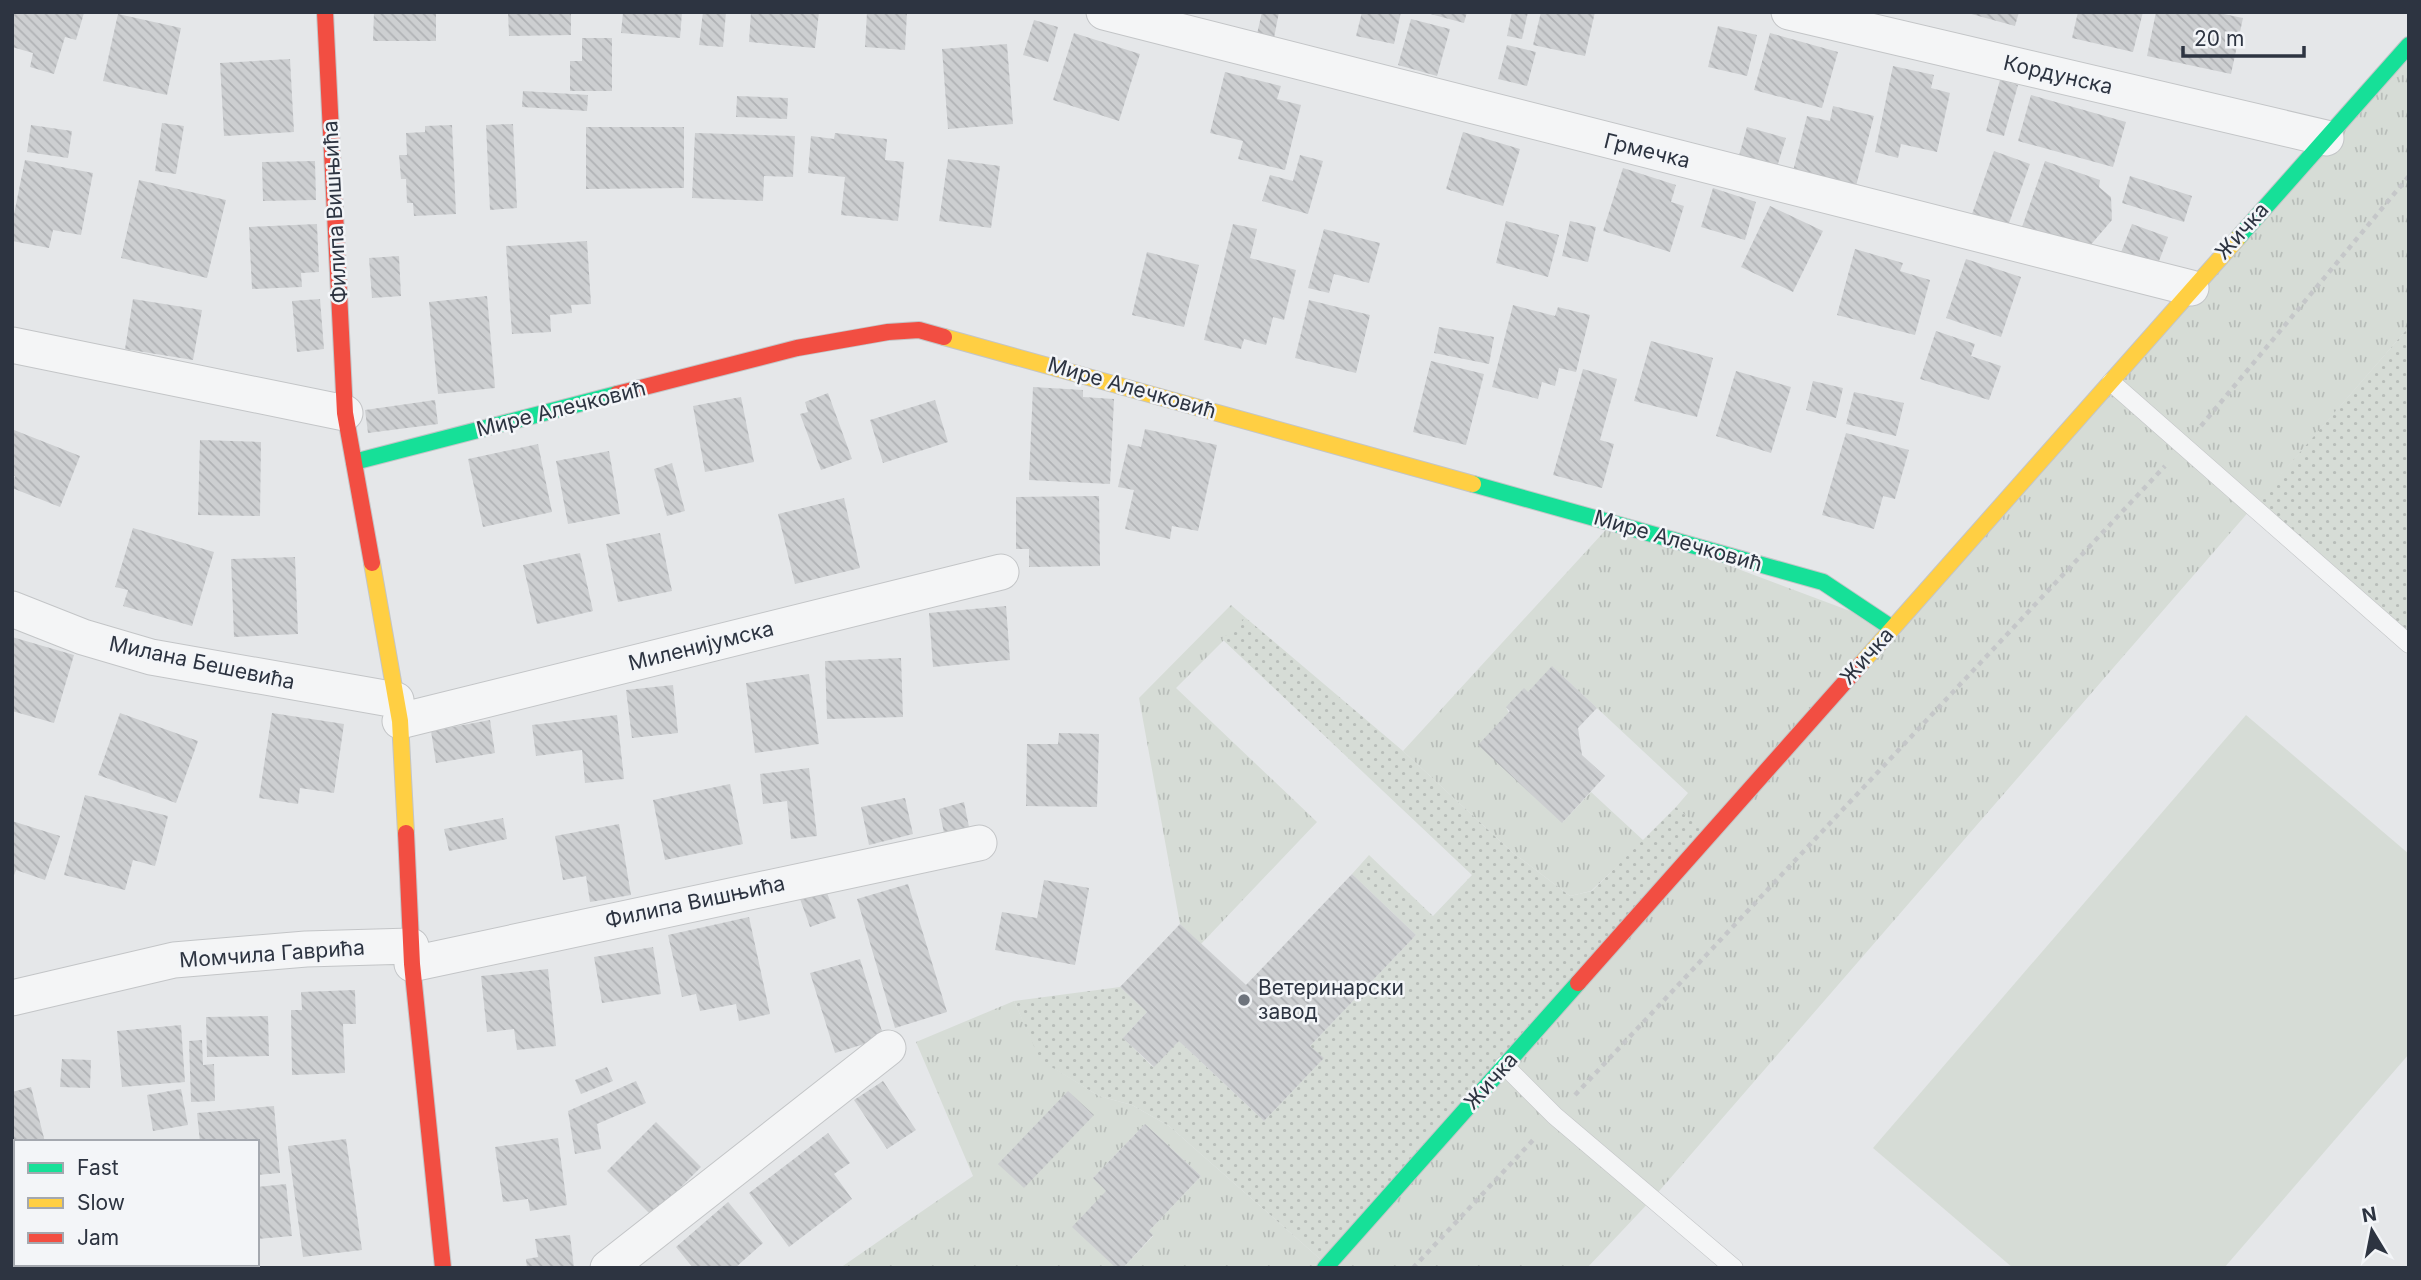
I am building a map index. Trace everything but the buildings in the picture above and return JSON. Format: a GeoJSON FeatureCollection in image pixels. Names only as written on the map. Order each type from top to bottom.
{"type":"FeatureCollection","features":[{"type":"Feature","properties":{"kind":"street","name":"Филипа Вишњића"},"geometry":{"type":"LineString","coordinates":[[324,12],[345,413],[398,710],[411,955],[443,1268]]}},
{"type":"Feature","properties":{"kind":"street","name":"Грмечка"},"geometry":{"type":"LineString","coordinates":[[1104,12],[2191,288]]}},
{"type":"Feature","properties":{"kind":"street","name":"Кордунска"},"geometry":{"type":"LineString","coordinates":[[1789,12],[2326,138]]}},
{"type":"Feature","properties":{"kind":"street","name":"Жичка"},"geometry":{"type":"LineString","coordinates":[[1325,1268],[2409,45]]}},
{"type":"Feature","properties":{"kind":"street","name":"Мире Алечковић"},"geometry":{"type":"LineString","coordinates":[[354,462],[797,348],[888,332],[919,330],[1823,582],[1892,628]]}},
{"type":"Feature","properties":{"kind":"street"},"geometry":{"type":"LineString","coordinates":[[12,345],[345,413]]}},
{"type":"Feature","properties":{"kind":"street","name":"Миленијумска"},"geometry":{"type":"LineString","coordinates":[[398,710],[1001,572]]}},
{"type":"Feature","properties":{"kind":"street","name":"Милана Бешевића"},"geometry":{"type":"LineString","coordinates":[[12,609],[83,637],[151,657],[398,710]]}},
{"type":"Feature","properties":{"kind":"street","name":"Филипа Вишњића"},"geometry":{"type":"LineString","coordinates":[[411,955],[979,843]]}},
{"type":"Feature","properties":{"kind":"street","name":"Момчила Гаврића"},"geometry":{"type":"LineString","coordinates":[[12,998],[174,960],[306,948],[411,955]]}},
{"type":"Feature","properties":{"kind":"street"},"geometry":{"type":"LineString","coordinates":[[608,1268],[888,1048]]}},
{"type":"Feature","properties":{"kind":"lane"},"geometry":{"type":"LineString","coordinates":[[2111,382],[2409,644]]}},
{"type":"Feature","properties":{"kind":"lane"},"geometry":{"type":"LineString","coordinates":[[1504,1065],[1555,1116],[1734,1268]]}},
{"type":"Feature","properties":{"kind":"path"},"geometry":{"type":"LineString","coordinates":[[1413,1268],[2185,445],[2409,176]]}},
{"type":"Feature","properties":{"kind":"green space"},"geometry":{"type":"Polygon","coordinates":[[[2409,45],[2409,327],[1654,1197],[1587,1268],[1123,1268],[1153,1236],[1149,1231],[1201,1176],[1145,1124],[1093,1178],[1106,1191],[1116,1268],[840,1268],[973,1176],[916,1042],[1014,1001],[1041,1060],[1099,1096],[1132,1105],[1169,1126],[1327,1265],[1708,836],[1676,807],[1688,793],[1553,667],[1528,692],[1506,707],[1563,822],[1591,792],[1644,841],[1591,891],[1570,896],[1512,852],[1403,751],[1613,522],[1893,627],[2409,45]]]}},
{"type":"Feature","properties":{"kind":"green space"},"geometry":{"type":"Polygon","coordinates":[[[2409,327],[2409,644],[2253,506],[2409,327]]]}},
{"type":"Feature","properties":{"kind":"green space"},"geometry":{"type":"Polygon","coordinates":[[[1231,605],[1246,618],[1176,688],[1317,822],[1201,944],[1180,924],[1139,698],[1231,605]]]}},
{"type":"Feature","properties":{"kind":"green space"},"geometry":{"type":"Polygon","coordinates":[[[1246,618],[1403,751],[1512,852],[1570,896],[1592,891],[1676,807],[1708,835],[1327,1265],[1169,1126],[1132,1105],[1099,1096],[1040,1060],[1014,1001],[1120,987],[1147,1012],[1123,1038],[1153,1067],[1179,1041],[1264,1121],[1323,1059],[1310,1046],[1416,935],[1352,874],[1369,855],[1433,916],[1472,875],[1222,639],[1246,618]]]}},
{"type":"Feature","properties":{"kind":"green space"},"geometry":{"type":"Polygon","coordinates":[[[2246,715],[2409,854],[2409,1054],[2224,1268],[2013,1268],[1873,1148],[2246,715]]]}},
{"type":"Feature","properties":{"kind":"traffic: fast"},"geometry":{"type":"LineString","coordinates":[[2238,238],[2409,45]]}},
{"type":"Feature","properties":{"kind":"traffic: fast"},"geometry":{"type":"LineString","coordinates":[[354,462],[617,394]]}},
{"type":"Feature","properties":{"kind":"traffic: fast"},"geometry":{"type":"LineString","coordinates":[[1473,484],[1823,582],[1892,628]]}},
{"type":"Feature","properties":{"kind":"traffic: fast"},"geometry":{"type":"LineString","coordinates":[[1325,1268],[1578,983]]}},
{"type":"Feature","properties":{"kind":"traffic: slow"},"geometry":{"type":"LineString","coordinates":[[1861,664],[2238,238]]}},
{"type":"Feature","properties":{"kind":"traffic: slow"},"geometry":{"type":"LineString","coordinates":[[944,337],[1473,484]]}},
{"type":"Feature","properties":{"kind":"traffic: slow"},"geometry":{"type":"LineString","coordinates":[[372,563],[400,721],[406,833]]}},
{"type":"Feature","properties":{"kind":"traffic: jam"},"geometry":{"type":"LineString","coordinates":[[325,12],[345,413],[372,563]]}},
{"type":"Feature","properties":{"kind":"traffic: jam"},"geometry":{"type":"LineString","coordinates":[[617,394],[797,348],[888,332],[919,330],[944,337]]}},
{"type":"Feature","properties":{"kind":"traffic: jam"},"geometry":{"type":"LineString","coordinates":[[1578,983],[1861,664]]}},
{"type":"Feature","properties":{"kind":"traffic: jam"},"geometry":{"type":"LineString","coordinates":[[406,833],[412,964],[443,1268]]}},
{"type":"Feature","properties":{"kind":"place","name":"Ветеринарски завод"},"geometry":{"type":"Point","coordinates":[1244,1000]}}]}
